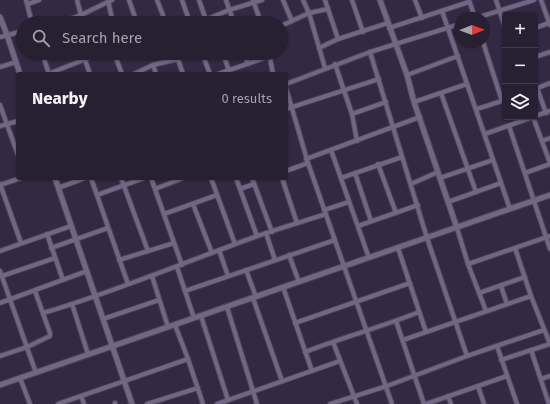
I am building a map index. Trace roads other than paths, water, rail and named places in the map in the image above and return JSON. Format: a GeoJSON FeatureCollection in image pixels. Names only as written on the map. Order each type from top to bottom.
{"type":"FeatureCollection","features":[{"type":"Feature","properties":{"kind":"street"},"geometry":{"type":"LineString","coordinates":[[30,16],[27,2],[39,0]]}},
{"type":"Feature","properties":{"kind":"street"},"geometry":{"type":"LineString","coordinates":[[77,0],[81,15],[109,1],[111,16]]}},
{"type":"Feature","properties":{"kind":"street"},"geometry":{"type":"LineString","coordinates":[[129,0],[135,16]]}},
{"type":"Feature","properties":{"kind":"street"},"geometry":{"type":"LineString","coordinates":[[157,0],[163,16]]}},
{"type":"Feature","properties":{"kind":"street"},"geometry":{"type":"LineString","coordinates":[[182,0],[188,16]]}},
{"type":"Feature","properties":{"kind":"street"},"geometry":{"type":"LineString","coordinates":[[199,0],[205,16]]}},
{"type":"Feature","properties":{"kind":"street"},"geometry":{"type":"LineString","coordinates":[[226,0],[231,16]]}},
{"type":"Feature","properties":{"kind":"street"},"geometry":{"type":"LineString","coordinates":[[216,16],[254,1],[262,0]]}},
{"type":"Feature","properties":{"kind":"street"},"geometry":{"type":"LineString","coordinates":[[284,0],[292,21]]}},
{"type":"Feature","properties":{"kind":"street"},"geometry":{"type":"LineString","coordinates":[[304,0],[325,68]]}},
{"type":"Feature","properties":{"kind":"street"},"geometry":{"type":"LineString","coordinates":[[325,0],[338,39]]}},
{"type":"Feature","properties":{"kind":"street"},"geometry":{"type":"LineString","coordinates":[[352,0],[363,32]]}},
{"type":"Feature","properties":{"kind":"street"},"geometry":{"type":"LineString","coordinates":[[380,0],[407,75],[414,102],[468,264],[486,311]]}},
{"type":"Feature","properties":{"kind":"street"},"geometry":{"type":"LineString","coordinates":[[415,0],[422,18]]}},
{"type":"Feature","properties":{"kind":"street"},"geometry":{"type":"LineString","coordinates":[[496,0],[502,18]]}},
{"type":"Feature","properties":{"kind":"street"},"geometry":{"type":"LineString","coordinates":[[490,13],[518,2],[534,0]]}},
{"type":"Feature","properties":{"kind":"street"},"geometry":{"type":"LineString","coordinates":[[538,27],[550,24],[541,0]]}},
{"type":"Feature","properties":{"kind":"street"},"geometry":{"type":"LineString","coordinates":[[254,1],[259,16]]}},
{"type":"Feature","properties":{"kind":"street"},"geometry":{"type":"LineString","coordinates":[[319,48],[338,39],[388,25],[422,18],[469,1],[474,12]]}},
{"type":"Feature","properties":{"kind":"street"},"geometry":{"type":"LineString","coordinates":[[288,23],[309,13],[328,9]]}},
{"type":"Feature","properties":{"kind":"street"},"geometry":{"type":"LineString","coordinates":[[442,11],[510,209]]}},
{"type":"Feature","properties":{"kind":"street"},"geometry":{"type":"LineString","coordinates":[[0,17],[19,72]]}},
{"type":"Feature","properties":{"kind":"street"},"geometry":{"type":"LineString","coordinates":[[288,83],[335,64],[454,26]]}},
{"type":"Feature","properties":{"kind":"street"},"geometry":{"type":"LineString","coordinates":[[0,37],[16,33]]}},
{"type":"Feature","properties":{"kind":"street"},"geometry":{"type":"LineString","coordinates":[[485,48],[502,94]]}},
{"type":"Feature","properties":{"kind":"street"},"geometry":{"type":"LineString","coordinates":[[370,52],[427,238],[467,356]]}},
{"type":"Feature","properties":{"kind":"street"},"geometry":{"type":"LineString","coordinates":[[538,56],[550,52]]}},
{"type":"Feature","properties":{"kind":"street"},"geometry":{"type":"LineString","coordinates":[[407,75],[458,56]]}},
{"type":"Feature","properties":{"kind":"street"},"geometry":{"type":"LineString","coordinates":[[44,60],[48,72]]}},
{"type":"Feature","properties":{"kind":"street"},"geometry":{"type":"LineString","coordinates":[[62,72],[85,60],[89,72]]}},
{"type":"Feature","properties":{"kind":"street"},"geometry":{"type":"LineString","coordinates":[[117,60],[121,72]]}},
{"type":"Feature","properties":{"kind":"street"},"geometry":{"type":"LineString","coordinates":[[138,72],[153,65],[174,60]]}},
{"type":"Feature","properties":{"kind":"street"},"geometry":{"type":"LineString","coordinates":[[178,60],[182,72]]}},
{"type":"Feature","properties":{"kind":"street"},"geometry":{"type":"LineString","coordinates":[[205,60],[209,72]]}},
{"type":"Feature","properties":{"kind":"street"},"geometry":{"type":"LineString","coordinates":[[226,60],[230,72],[257,60]]}},
{"type":"Feature","properties":{"kind":"street"},"geometry":{"type":"LineString","coordinates":[[247,60],[248,64]]}},
{"type":"Feature","properties":{"kind":"street"},"geometry":{"type":"LineString","coordinates":[[270,60],[273,72]]}},
{"type":"Feature","properties":{"kind":"street"},"geometry":{"type":"LineString","coordinates":[[0,67],[16,62]]}},
{"type":"Feature","properties":{"kind":"street"},"geometry":{"type":"LineString","coordinates":[[335,64],[352,114],[357,141]]}},
{"type":"Feature","properties":{"kind":"street"},"geometry":{"type":"LineString","coordinates":[[153,65],[155,72]]}},
{"type":"Feature","properties":{"kind":"street"},"geometry":{"type":"LineString","coordinates":[[288,108],[379,79]]}},
{"type":"Feature","properties":{"kind":"street"},"geometry":{"type":"LineString","coordinates":[[538,88],[550,83]]}},
{"type":"Feature","properties":{"kind":"street"},"geometry":{"type":"LineString","coordinates":[[414,102],[467,84]]}},
{"type":"Feature","properties":{"kind":"street"},"geometry":{"type":"LineString","coordinates":[[441,92],[476,192]]}},
{"type":"Feature","properties":{"kind":"street"},"geometry":{"type":"LineString","coordinates":[[538,93],[548,112],[538,116]]}},
{"type":"Feature","properties":{"kind":"street"},"geometry":{"type":"LineString","coordinates":[[288,96],[307,161],[355,302],[387,386],[392,404]]}},
{"type":"Feature","properties":{"kind":"street"},"geometry":{"type":"LineString","coordinates":[[477,110],[502,101]]}},
{"type":"Feature","properties":{"kind":"street"},"geometry":{"type":"LineString","coordinates":[[352,114],[386,102]]}},
{"type":"Feature","properties":{"kind":"street"},"geometry":{"type":"LineString","coordinates":[[0,104],[16,150]]}},
{"type":"Feature","properties":{"kind":"street"},"geometry":{"type":"LineString","coordinates":[[288,170],[331,150],[420,117]]}},
{"type":"Feature","properties":{"kind":"street"},"geometry":{"type":"LineString","coordinates":[[485,134],[526,120]]}},
{"type":"Feature","properties":{"kind":"street"},"geometry":{"type":"LineString","coordinates":[[525,173],[550,164],[535,120]]}},
{"type":"Feature","properties":{"kind":"street"},"geometry":{"type":"LineString","coordinates":[[0,126],[16,121]]}},
{"type":"Feature","properties":{"kind":"street"},"geometry":{"type":"LineString","coordinates":[[509,126],[534,201],[548,237],[550,249]]}},
{"type":"Feature","properties":{"kind":"street"},"geometry":{"type":"LineString","coordinates":[[542,141],[550,138]]}},
{"type":"Feature","properties":{"kind":"street"},"geometry":{"type":"LineString","coordinates":[[331,150],[369,258]]}},
{"type":"Feature","properties":{"kind":"street"},"geometry":{"type":"LineString","coordinates":[[341,178],[402,157]]}},
{"type":"Feature","properties":{"kind":"street"},"geometry":{"type":"LineString","coordinates":[[440,178],[493,160]]}},
{"type":"Feature","properties":{"kind":"street"},"geometry":{"type":"LineString","coordinates":[[378,164],[396,213]]}},
{"type":"Feature","properties":{"kind":"street"},"geometry":{"type":"LineString","coordinates":[[411,184],[438,172]]}},
{"type":"Feature","properties":{"kind":"street"},"geometry":{"type":"LineString","coordinates":[[355,173],[371,221]]}},
{"type":"Feature","properties":{"kind":"street"},"geometry":{"type":"LineString","coordinates":[[16,180],[0,185],[21,243]]}},
{"type":"Feature","properties":{"kind":"street"},"geometry":{"type":"LineString","coordinates":[[56,180],[132,404]]}},
{"type":"Feature","properties":{"kind":"street"},"geometry":{"type":"LineString","coordinates":[[58,188],[80,180]]}},
{"type":"Feature","properties":{"kind":"street"},"geometry":{"type":"LineString","coordinates":[[92,180],[128,284]]}},
{"type":"Feature","properties":{"kind":"street"},"geometry":{"type":"LineString","coordinates":[[121,180],[148,251]]}},
{"type":"Feature","properties":{"kind":"street"},"geometry":{"type":"LineString","coordinates":[[97,195],[138,180]]}},
{"type":"Feature","properties":{"kind":"street"},"geometry":{"type":"LineString","coordinates":[[152,180],[182,265]]}},
{"type":"Feature","properties":{"kind":"street"},"geometry":{"type":"LineString","coordinates":[[155,189],[178,180]]}},
{"type":"Feature","properties":{"kind":"street"},"geometry":{"type":"LineString","coordinates":[[212,180],[235,244]]}},
{"type":"Feature","properties":{"kind":"street"},"geometry":{"type":"LineString","coordinates":[[237,180],[257,236]]}},
{"type":"Feature","properties":{"kind":"street"},"geometry":{"type":"LineString","coordinates":[[253,180],[272,232]]}},
{"type":"Feature","properties":{"kind":"street"},"geometry":{"type":"LineString","coordinates":[[283,180],[297,223]]}},
{"type":"Feature","properties":{"kind":"street"},"geometry":{"type":"LineString","coordinates":[[448,202],[501,183]]}},
{"type":"Feature","properties":{"kind":"street"},"geometry":{"type":"LineString","coordinates":[[240,189],[254,184]]}},
{"type":"Feature","properties":{"kind":"street"},"geometry":{"type":"LineString","coordinates":[[164,214],[217,195]]}},
{"type":"Feature","properties":{"kind":"street"},"geometry":{"type":"LineString","coordinates":[[0,385],[550,195]]}},
{"type":"Feature","properties":{"kind":"street"},"geometry":{"type":"LineString","coordinates":[[43,313],[177,267],[218,250],[297,223],[349,202]]}},
{"type":"Feature","properties":{"kind":"street"},"geometry":{"type":"LineString","coordinates":[[193,204],[212,253]]}},
{"type":"Feature","properties":{"kind":"street"},"geometry":{"type":"LineString","coordinates":[[358,226],[418,205]]}},
{"type":"Feature","properties":{"kind":"street"},"geometry":{"type":"LineString","coordinates":[[0,251],[71,226]]}},
{"type":"Feature","properties":{"kind":"street"},"geometry":{"type":"LineString","coordinates":[[51,248],[108,228]]}},
{"type":"Feature","properties":{"kind":"street"},"geometry":{"type":"LineString","coordinates":[[46,234],[63,280]]}},
{"type":"Feature","properties":{"kind":"street"},"geometry":{"type":"LineString","coordinates":[[266,234],[275,260]]}},
{"type":"Feature","properties":{"kind":"street"},"geometry":{"type":"LineString","coordinates":[[468,264],[548,237]]}},
{"type":"Feature","properties":{"kind":"street"},"geometry":{"type":"LineString","coordinates":[[185,291],[335,240]]}},
{"type":"Feature","properties":{"kind":"street"},"geometry":{"type":"LineString","coordinates":[[119,260],[174,243]]}},
{"type":"Feature","properties":{"kind":"street"},"geometry":{"type":"LineString","coordinates":[[398,248],[426,332]]}},
{"type":"Feature","properties":{"kind":"street"},"geometry":{"type":"LineString","coordinates":[[502,360],[550,344],[531,296],[515,248]]}},
{"type":"Feature","properties":{"kind":"street"},"geometry":{"type":"LineString","coordinates":[[218,250],[228,276]]}},
{"type":"Feature","properties":{"kind":"street"},"geometry":{"type":"LineString","coordinates":[[290,255],[299,282]]}},
{"type":"Feature","properties":{"kind":"street"},"geometry":{"type":"LineString","coordinates":[[2,276],[55,258]]}},
{"type":"Feature","properties":{"kind":"street"},"geometry":{"type":"LineString","coordinates":[[177,267],[194,318]]}},
{"type":"Feature","properties":{"kind":"street"},"geometry":{"type":"LineString","coordinates":[[246,270],[282,381]]}},
{"type":"Feature","properties":{"kind":"street"},"geometry":{"type":"LineString","coordinates":[[0,271],[36,372]]}},
{"type":"Feature","properties":{"kind":"street"},"geometry":{"type":"LineString","coordinates":[[0,303],[87,271]]}},
{"type":"Feature","properties":{"kind":"street"},"geometry":{"type":"LineString","coordinates":[[152,276],[168,327]]}},
{"type":"Feature","properties":{"kind":"street"},"geometry":{"type":"LineString","coordinates":[[479,294],[525,277]]}},
{"type":"Feature","properties":{"kind":"street"},"geometry":{"type":"LineString","coordinates":[[295,323],[410,283]]}},
{"type":"Feature","properties":{"kind":"street"},"geometry":{"type":"LineString","coordinates":[[501,286],[507,304]]}},
{"type":"Feature","properties":{"kind":"street"},"geometry":{"type":"LineString","coordinates":[[283,288],[312,371]]}},
{"type":"Feature","properties":{"kind":"street"},"geometry":{"type":"LineString","coordinates":[[0,355],[27,347],[50,336],[35,291]]}},
{"type":"Feature","properties":{"kind":"street"},"geometry":{"type":"LineString","coordinates":[[403,340],[531,296]]}},
{"type":"Feature","properties":{"kind":"street"},"geometry":{"type":"LineString","coordinates":[[103,319],[159,300]]}},
{"type":"Feature","properties":{"kind":"street"},"geometry":{"type":"LineString","coordinates":[[72,304],[88,354]]}},
{"type":"Feature","properties":{"kind":"street"},"geometry":{"type":"LineString","coordinates":[[227,307],[257,404]]}},
{"type":"Feature","properties":{"kind":"street"},"geometry":{"type":"LineString","coordinates":[[306,352],[419,312]]}},
{"type":"Feature","properties":{"kind":"street"},"geometry":{"type":"LineString","coordinates":[[201,316],[228,400]]}},
{"type":"Feature","properties":{"kind":"street"},"geometry":{"type":"LineString","coordinates":[[396,321],[425,404],[507,376]]}},
{"type":"Feature","properties":{"kind":"street"},"geometry":{"type":"LineString","coordinates":[[175,325],[203,404]]}},
{"type":"Feature","properties":{"kind":"street"},"geometry":{"type":"LineString","coordinates":[[330,404],[387,386],[467,356],[544,330]]}},
{"type":"Feature","properties":{"kind":"street"},"geometry":{"type":"LineString","coordinates":[[332,342],[356,404]]}},
{"type":"Feature","properties":{"kind":"street"},"geometry":{"type":"LineString","coordinates":[[497,346],[517,404]]}},
{"type":"Feature","properties":{"kind":"street"},"geometry":{"type":"LineString","coordinates":[[532,350],[540,380],[549,404]]}},
{"type":"Feature","properties":{"kind":"street"},"geometry":{"type":"LineString","coordinates":[[58,404],[188,359]]}},
{"type":"Feature","properties":{"kind":"street"},"geometry":{"type":"LineString","coordinates":[[217,404],[340,361]]}},
{"type":"Feature","properties":{"kind":"street"},"geometry":{"type":"LineString","coordinates":[[540,380],[550,376]]}},
{"type":"Feature","properties":{"kind":"street"},"geometry":{"type":"LineString","coordinates":[[20,378],[30,404]]}},
{"type":"Feature","properties":{"kind":"street"},"geometry":{"type":"LineString","coordinates":[[478,386],[484,404]]}},
{"type":"Feature","properties":{"kind":"street"},"geometry":{"type":"LineString","coordinates":[[147,404],[198,388]]}},
{"type":"Feature","properties":{"kind":"street"},"geometry":{"type":"LineString","coordinates":[[81,396],[84,404]]}},
{"type":"Feature","properties":{"kind":"street"},"geometry":{"type":"LineString","coordinates":[[448,396],[451,404]]}},
{"type":"Feature","properties":{"kind":"street"},"geometry":{"type":"LineString","coordinates":[[166,398],[168,404]]}}]}
